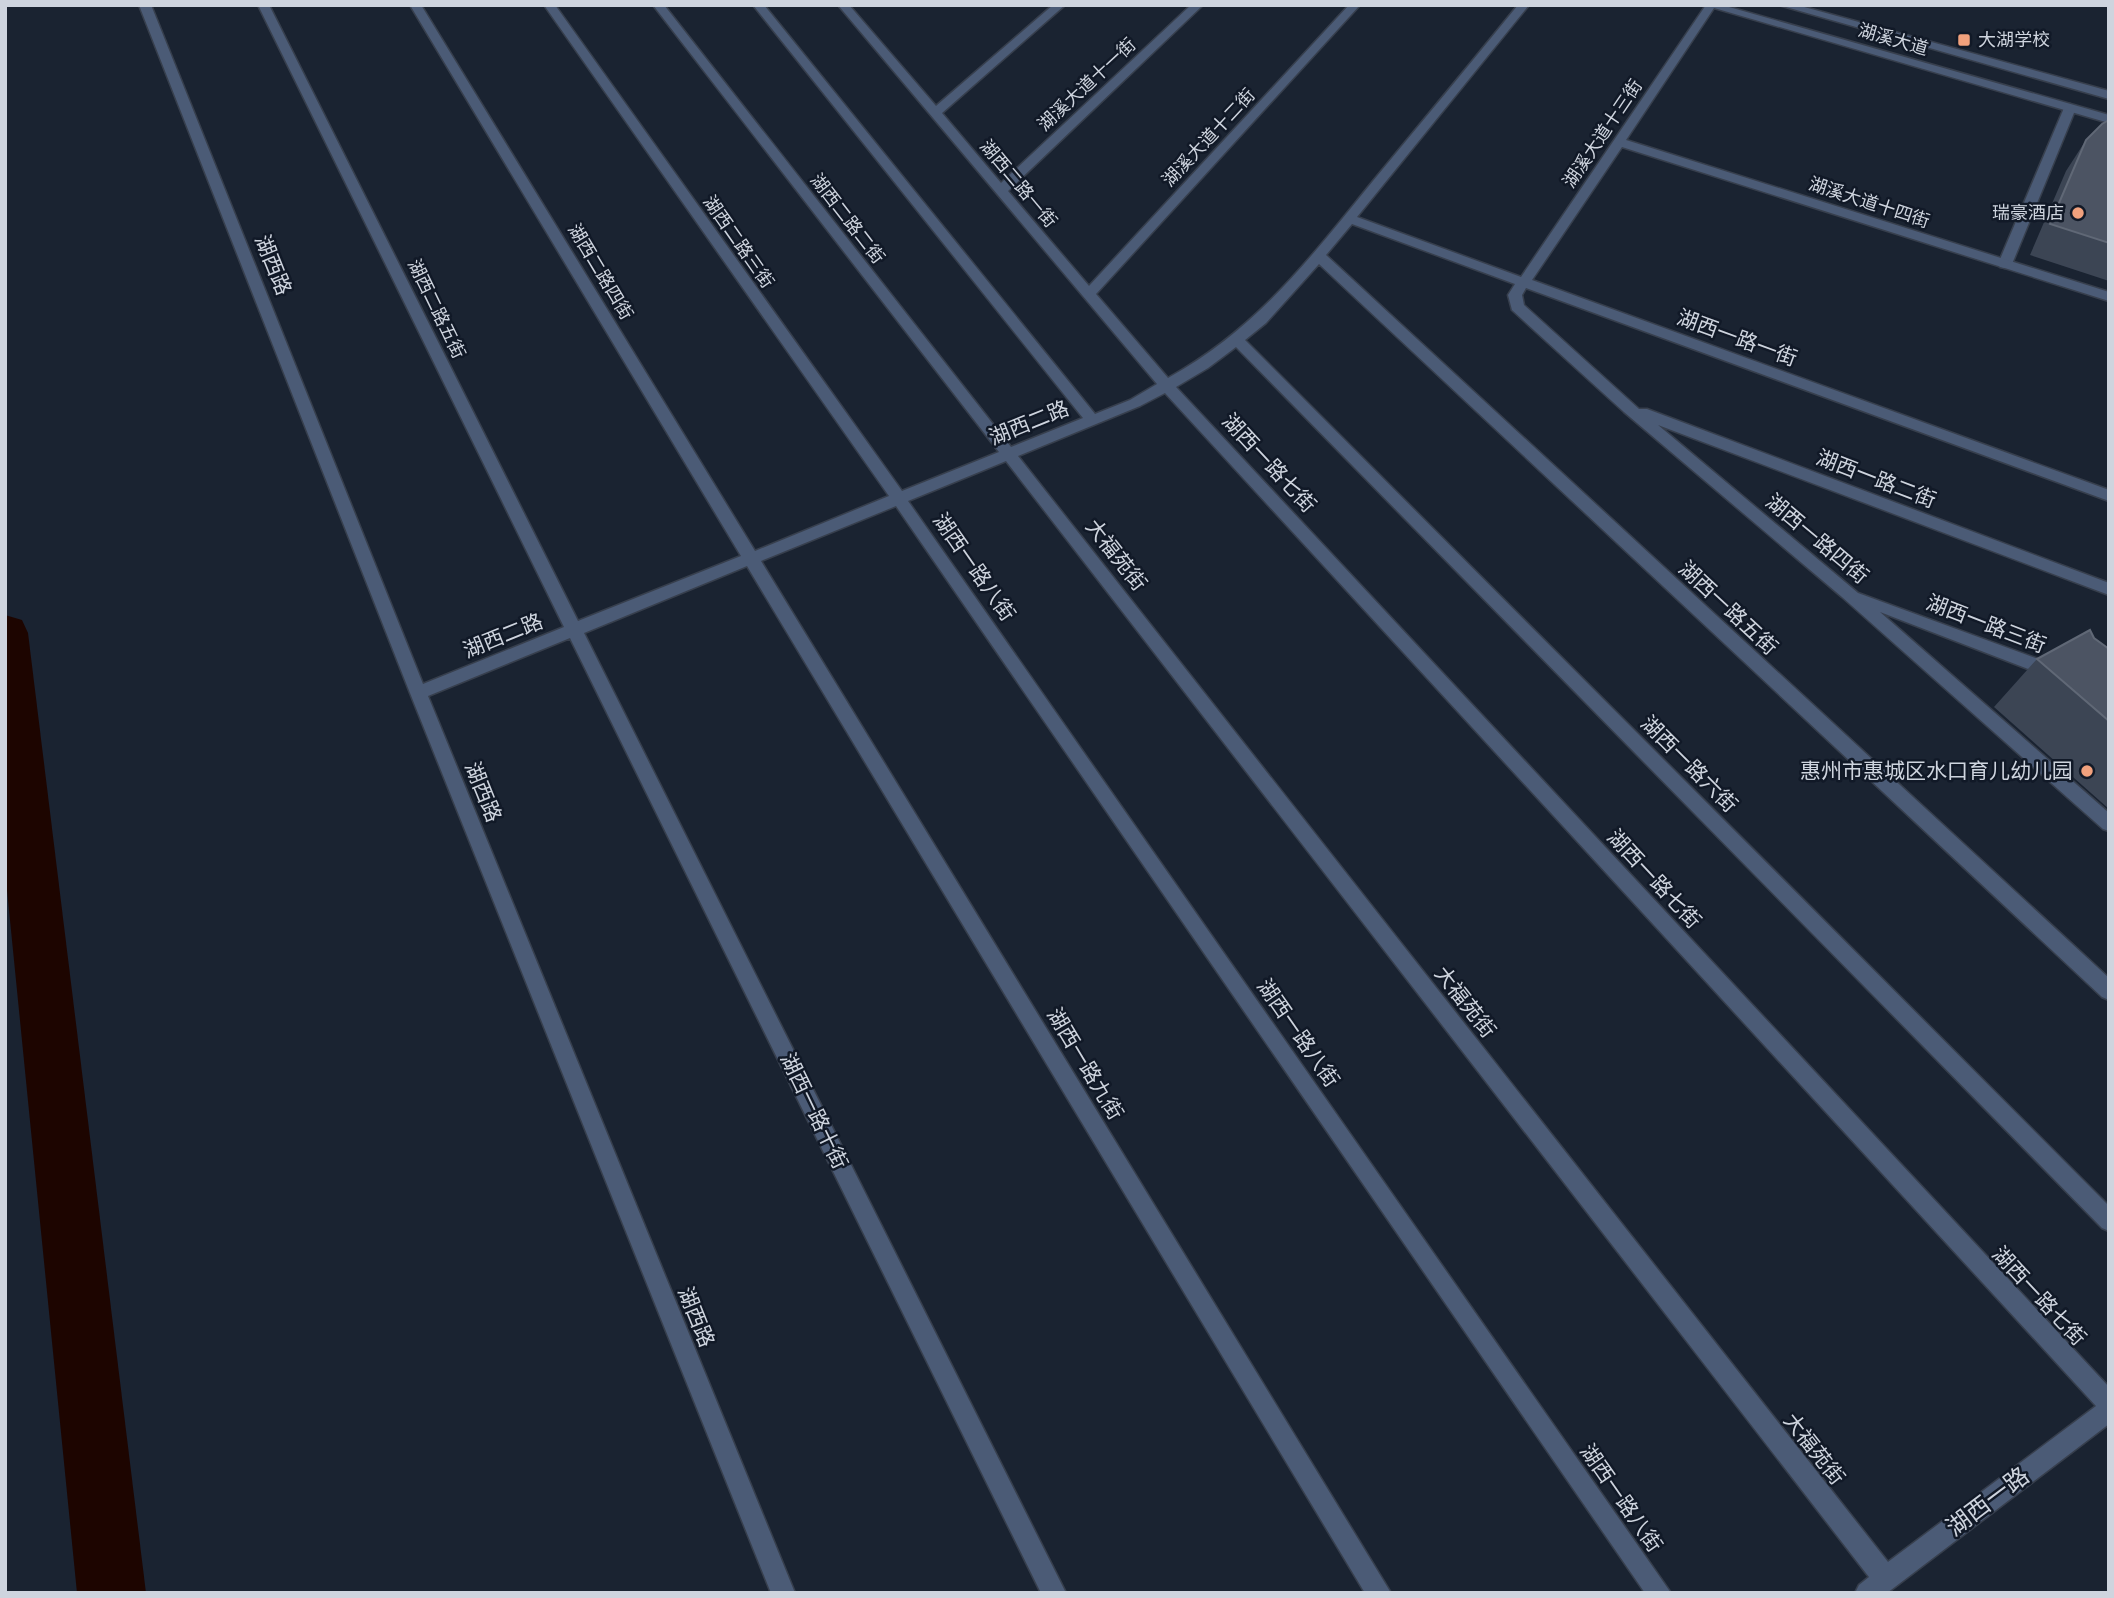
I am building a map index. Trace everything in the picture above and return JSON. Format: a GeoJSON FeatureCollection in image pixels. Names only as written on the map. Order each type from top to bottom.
{"type":"FeatureCollection","features":[{"type":"Feature","properties":{"kind":"street","name":"湖西路"},"geometry":{"type":"LineString","coordinates":[[145,5],[418,693],[783,1593]]}},
{"type":"Feature","properties":{"kind":"street","name":"湖西二路五街"},"geometry":{"type":"LineString","coordinates":[[263,5],[574,630]]}},
{"type":"Feature","properties":{"kind":"street","name":"湖西二路四街"},"geometry":{"type":"LineString","coordinates":[[415,5],[751,558]]}},
{"type":"Feature","properties":{"kind":"street","name":"湖西二路三街"},"geometry":{"type":"LineString","coordinates":[[549,5],[899,499]]}},
{"type":"Feature","properties":{"kind":"street","name":"湖西二路二街"},"geometry":{"type":"LineString","coordinates":[[658,5],[1009,454]]}},
{"type":"Feature","properties":{"kind":"street"},"geometry":{"type":"LineString","coordinates":[[758,5],[1092,420]]}},
{"type":"Feature","properties":{"kind":"street","name":"湖西二路一街"},"geometry":{"type":"LineString","coordinates":[[844,5],[1166,385]]}},
{"type":"Feature","properties":{"kind":"street"},"geometry":{"type":"LineString","coordinates":[[935,113],[1060,5]]}},
{"type":"Feature","properties":{"kind":"street","name":"湖溪大道十一街"},"geometry":{"type":"LineString","coordinates":[[1001,190],[1198,5]]}},
{"type":"Feature","properties":{"kind":"street","name":"湖溪大道十二街"},"geometry":{"type":"LineString","coordinates":[[1089,294],[1355,5]]}},
{"type":"Feature","properties":{"kind":"street","name":"湖西二路"},"geometry":{"type":"LineString","coordinates":[[418,693],[1135,403],[1203,365],[1261,320],[1319,256],[1524,5]]}},
{"type":"Feature","properties":{"kind":"street","name":"湖溪大道"},"geometry":{"type":"LineString","coordinates":[[1784,5],[2109,94]]}},
{"type":"Feature","properties":{"kind":"street","name":"湖溪大道"},"geometry":{"type":"LineString","coordinates":[[1710,6],[2109,119]]}},
{"type":"Feature","properties":{"kind":"street","name":"湖溪大道十三街"},"geometry":{"type":"LineString","coordinates":[[1524,283],[1710,6]]}},
{"type":"Feature","properties":{"kind":"street"},"geometry":{"type":"LineString","coordinates":[[2005,264],[2070,108]]}},
{"type":"Feature","properties":{"kind":"street","name":"湖溪大道十四街"},"geometry":{"type":"LineString","coordinates":[[1619,142],[2109,297]]}},
{"type":"Feature","properties":{"kind":"street","name":"湖西一路一街"},"geometry":{"type":"LineString","coordinates":[[1350,219],[2109,496]]}},
{"type":"Feature","properties":{"kind":"street","name":"湖西一路五街"},"geometry":{"type":"LineString","coordinates":[[1319,256],[2109,991]]}},
{"type":"Feature","properties":{"kind":"street","name":"湖西一路四街"},"geometry":{"type":"LineString","coordinates":[[1524,283],[1515,295],[1517,307],[1629,408],[1848,593],[2109,824]]}},
{"type":"Feature","properties":{"kind":"street","name":"湖西一路六街"},"geometry":{"type":"LineString","coordinates":[[1236,339],[2109,1221]]}},
{"type":"Feature","properties":{"kind":"street","name":"湖西一路七街"},"geometry":{"type":"LineString","coordinates":[[1166,385],[2109,1404]]}},
{"type":"Feature","properties":{"kind":"street","name":"湖西一路二街"},"geometry":{"type":"LineString","coordinates":[[1629,408],[2109,589]]}},
{"type":"Feature","properties":{"kind":"street","name":"大福苑街"},"geometry":{"type":"LineString","coordinates":[[1009,454],[1883,1588]]}},
{"type":"Feature","properties":{"kind":"street","name":"湖西一路八街"},"geometry":{"type":"LineString","coordinates":[[899,499],[1659,1593]]}},
{"type":"Feature","properties":{"kind":"street","name":"湖西一路九街"},"geometry":{"type":"LineString","coordinates":[[751,558],[1379,1593]]}},
{"type":"Feature","properties":{"kind":"street","name":"湖西一路三街"},"geometry":{"type":"LineString","coordinates":[[1848,593],[2042,667],[2063,680]]}},
{"type":"Feature","properties":{"kind":"street","name":"湖西一路十街"},"geometry":{"type":"LineString","coordinates":[[574,630],[1054,1593]]}},
{"type":"Feature","properties":{"kind":"street","name":"湖西一路"},"geometry":{"type":"LineString","coordinates":[[1883,1588],[2109,1410]]}},
{"type":"Feature","properties":{"kind":"building"},"geometry":{"type":"Polygon","coordinates":[[[2109,120],[2109,243],[2050,224],[2086,140],[2109,120]]]}},
{"type":"Feature","properties":{"kind":"building"},"geometry":{"type":"Polygon","coordinates":[[[2090,630],[2094,638],[2109,649],[2109,721],[2037,659],[2090,630]]]}},
{"type":"Feature","properties":{"kind":"waterway"},"geometry":{"type":"LineString","coordinates":[[5,633],[112,1593]]}},
{"type":"Feature","properties":{"kind":"place","name":"大湖学校"},"geometry":{"type":"Point","coordinates":[1964,40]}},
{"type":"Feature","properties":{"kind":"place","name":"瑞豪酒店"},"geometry":{"type":"Point","coordinates":[2078,213]}},
{"type":"Feature","properties":{"kind":"place","name":"惠州市惠城区水口育儿幼儿园"},"geometry":{"type":"Point","coordinates":[2087,771]}}]}
